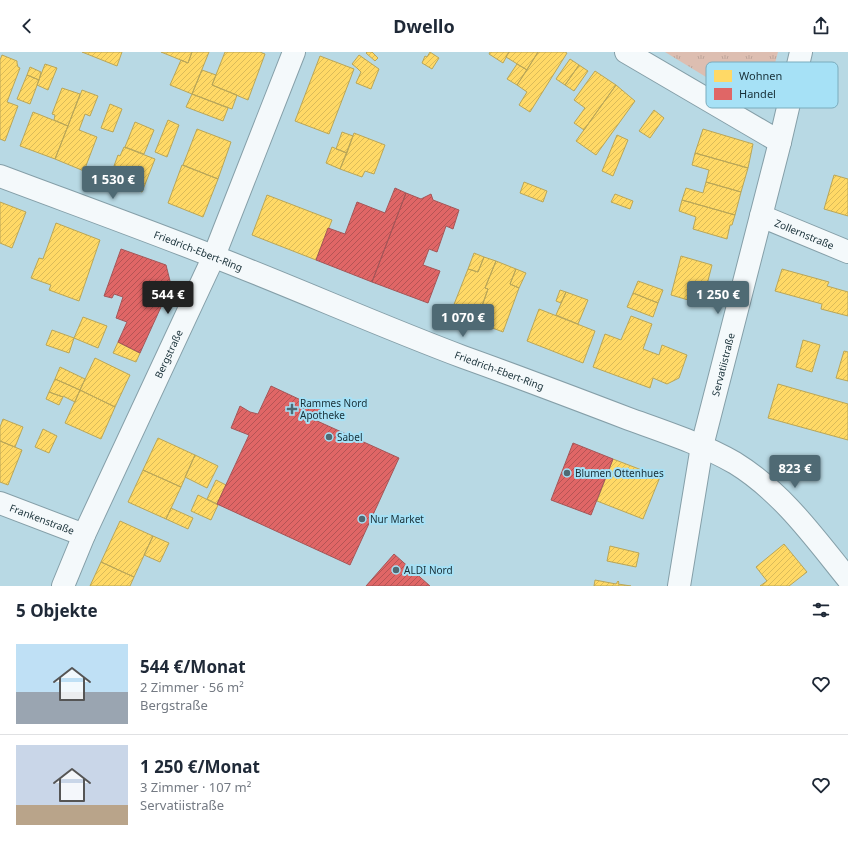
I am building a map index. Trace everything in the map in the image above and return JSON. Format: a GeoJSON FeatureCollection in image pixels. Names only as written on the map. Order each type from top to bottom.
{"type":"FeatureCollection","features":[{"type":"Feature","properties":{"kind":"street","name":"Bergstraße"},"geometry":{"type":"LineString","coordinates":[[63,586],[84,535],[214,256],[294,52]]}},
{"type":"Feature","properties":{"kind":"street"},"geometry":{"type":"LineString","coordinates":[[626,52],[706,99]]}},
{"type":"Feature","properties":{"kind":"street","name":"Servatiistraße"},"geometry":{"type":"LineString","coordinates":[[799,62],[801,52]]}},
{"type":"Feature","properties":{"kind":"street"},"geometry":{"type":"LineString","coordinates":[[722,108],[780,142]]}},
{"type":"Feature","properties":{"kind":"street","name":"Servatiistraße"},"geometry":{"type":"LineString","coordinates":[[679,586],[702,446],[788,108]]}},
{"type":"Feature","properties":{"kind":"street","name":"Friedrich-Ebert-Ring"},"geometry":{"type":"LineString","coordinates":[[0,176],[214,256],[396,331],[702,446],[757,478],[780,498],[797,516],[848,579]]}},
{"type":"Feature","properties":{"kind":"street","name":"Zollernstraße"},"geometry":{"type":"LineString","coordinates":[[761,216],[848,252]]}},
{"type":"Feature","properties":{"kind":"street","name":"Frankenstraße"},"geometry":{"type":"LineString","coordinates":[[0,503],[84,535]]}},
{"type":"Feature","properties":{"kind":"green space"},"geometry":{"type":"Polygon","coordinates":[[[665,52],[778,52],[775,62],[706,62],[706,77],[665,52]]]}},
{"type":"Feature","properties":{"kind":"building: Wohnen"},"geometry":{"type":"Polygon","coordinates":[[[82,52],[122,52],[117,66],[82,52]]]}},
{"type":"Feature","properties":{"kind":"building: Wohnen"},"geometry":{"type":"Polygon","coordinates":[[[161,52],[192,52],[188,63],[161,52]]]}},
{"type":"Feature","properties":{"kind":"building: Wohnen"},"geometry":{"type":"Polygon","coordinates":[[[192,52],[209,52],[192,94],[170,85],[181,60],[188,63],[192,52]]]}},
{"type":"Feature","properties":{"kind":"building: Wohnen"},"geometry":{"type":"Polygon","coordinates":[[[225,52],[260,52],[265,54],[248,100],[212,85],[225,52]]]}},
{"type":"Feature","properties":{"kind":"building: Wohnen"},"geometry":{"type":"Polygon","coordinates":[[[372,52],[378,58],[375,61],[366,53],[372,52]]]}},
{"type":"Feature","properties":{"kind":"building: Wohnen"},"geometry":{"type":"Polygon","coordinates":[[[430,52],[439,58],[432,69],[422,63],[425,56],[427,57],[430,52]]]}},
{"type":"Feature","properties":{"kind":"building: Wohnen"},"geometry":{"type":"Polygon","coordinates":[[[490,52],[509,52],[503,63],[489,54],[490,52]]]}},
{"type":"Feature","properties":{"kind":"building: Wohnen"},"geometry":{"type":"Polygon","coordinates":[[[509,52],[538,52],[527,70],[506,57],[509,52]]]}},
{"type":"Feature","properties":{"kind":"building: Wohnen"},"geometry":{"type":"Polygon","coordinates":[[[538,52],[567,53],[530,112],[519,105],[527,92],[517,85],[538,52]]]}},
{"type":"Feature","properties":{"kind":"building: Wohnen"},"geometry":{"type":"Polygon","coordinates":[[[2,55],[17,61],[18,67],[20,68],[7,102],[18,106],[5,141],[0,139],[0,60],[2,55]]]}},
{"type":"Feature","properties":{"kind":"building: Wohnen"},"geometry":{"type":"Polygon","coordinates":[[[359,55],[379,69],[371,89],[356,83],[361,72],[352,64],[359,55]]]}},
{"type":"Feature","properties":{"kind":"building: Wohnen"},"geometry":{"type":"Polygon","coordinates":[[[320,56],[354,69],[329,134],[295,121],[320,56]]]}},
{"type":"Feature","properties":{"kind":"building: Wohnen"},"geometry":{"type":"Polygon","coordinates":[[[570,59],[579,65],[565,85],[556,79],[570,59]]]}},
{"type":"Feature","properties":{"kind":"building: Wohnen"},"geometry":{"type":"Polygon","coordinates":[[[45,64],[57,68],[48,90],[37,85],[45,64]]]}},
{"type":"Feature","properties":{"kind":"building: Wohnen"},"geometry":{"type":"Polygon","coordinates":[[[517,64],[527,70],[517,85],[507,79],[517,64]]]}},
{"type":"Feature","properties":{"kind":"building: Wohnen"},"geometry":{"type":"Polygon","coordinates":[[[579,65],[588,71],[574,91],[565,85],[579,65]]]}},
{"type":"Feature","properties":{"kind":"building: Wohnen"},"geometry":{"type":"Polygon","coordinates":[[[30,67],[41,72],[39,80],[27,75],[30,67]]]}},
{"type":"Feature","properties":{"kind":"building: Wohnen"},"geometry":{"type":"Polygon","coordinates":[[[202,70],[216,75],[212,85],[237,95],[232,109],[192,94],[202,70]]]}},
{"type":"Feature","properties":{"kind":"building: Wohnen"},"geometry":{"type":"Polygon","coordinates":[[[595,71],[616,85],[584,130],[574,123],[585,108],[574,100],[595,71]]]}},
{"type":"Feature","properties":{"kind":"building: Wohnen"},"geometry":{"type":"Polygon","coordinates":[[[27,75],[39,80],[30,104],[17,99],[27,75]]]}},
{"type":"Feature","properties":{"kind":"building: Wohnen"},"geometry":{"type":"Polygon","coordinates":[[[616,85],[635,101],[596,155],[576,141],[616,85]]]}},
{"type":"Feature","properties":{"kind":"building: Wohnen"},"geometry":{"type":"Polygon","coordinates":[[[62,88],[80,94],[68,126],[54,120],[55,115],[52,114],[62,88]]]}},
{"type":"Feature","properties":{"kind":"building: Wohnen"},"geometry":{"type":"Polygon","coordinates":[[[82,90],[98,96],[90,116],[85,114],[79,130],[97,137],[84,171],[55,159],[82,90]]]}},
{"type":"Feature","properties":{"kind":"building: Wohnen"},"geometry":{"type":"Polygon","coordinates":[[[192,94],[228,108],[223,121],[186,107],[192,94]]]}},
{"type":"Feature","properties":{"kind":"building: Wohnen"},"geometry":{"type":"Polygon","coordinates":[[[110,104],[122,109],[113,132],[101,128],[110,104]]]}},
{"type":"Feature","properties":{"kind":"building: Wohnen"},"geometry":{"type":"Polygon","coordinates":[[[654,110],[664,118],[650,138],[639,131],[654,110]]]}},
{"type":"Feature","properties":{"kind":"building: Wohnen"},"geometry":{"type":"Polygon","coordinates":[[[33,112],[68,126],[55,159],[20,146],[33,112]]]}},
{"type":"Feature","properties":{"kind":"building: Wohnen"},"geometry":{"type":"Polygon","coordinates":[[[168,120],[179,125],[167,157],[155,152],[168,120]]]}},
{"type":"Feature","properties":{"kind":"building: Wohnen"},"geometry":{"type":"Polygon","coordinates":[[[135,122],[154,130],[144,154],[125,147],[135,122]]]}},
{"type":"Feature","properties":{"kind":"building: Wohnen"},"geometry":{"type":"Polygon","coordinates":[[[197,129],[231,142],[218,179],[183,165],[197,129]]]}},
{"type":"Feature","properties":{"kind":"building: Wohnen"},"geometry":{"type":"Polygon","coordinates":[[[703,129],[753,144],[748,168],[695,153],[703,129]]]}},
{"type":"Feature","properties":{"kind":"building: Wohnen"},"geometry":{"type":"Polygon","coordinates":[[[342,132],[353,136],[347,153],[336,149],[342,132]]]}},
{"type":"Feature","properties":{"kind":"building: Wohnen"},"geometry":{"type":"Polygon","coordinates":[[[354,133],[385,145],[374,174],[365,171],[362,177],[340,169],[354,133]]]}},
{"type":"Feature","properties":{"kind":"building: Wohnen"},"geometry":{"type":"Polygon","coordinates":[[[617,135],[628,140],[613,176],[602,171],[617,135]]]}},
{"type":"Feature","properties":{"kind":"building: Wohnen"},"geometry":{"type":"Polygon","coordinates":[[[124,147],[155,159],[142,192],[111,181],[118,155],[120,156],[124,147]]]}},
{"type":"Feature","properties":{"kind":"building: Wohnen"},"geometry":{"type":"Polygon","coordinates":[[[332,147],[347,153],[340,169],[326,163],[332,147]]]}},
{"type":"Feature","properties":{"kind":"building: Wohnen"},"geometry":{"type":"Polygon","coordinates":[[[695,153],[748,168],[741,192],[706,182],[709,170],[692,165],[695,153]]]}},
{"type":"Feature","properties":{"kind":"building: Wohnen"},"geometry":{"type":"Polygon","coordinates":[[[182,165],[218,179],[203,217],[168,203],[182,165]]]}},
{"type":"Feature","properties":{"kind":"building: Wohnen"},"geometry":{"type":"Polygon","coordinates":[[[834,175],[848,179],[848,216],[824,209],[834,175]]]}},
{"type":"Feature","properties":{"kind":"building: Wohnen"},"geometry":{"type":"Polygon","coordinates":[[[524,182],[547,191],[543,202],[520,193],[524,182]]]}},
{"type":"Feature","properties":{"kind":"building: Wohnen"},"geometry":{"type":"Polygon","coordinates":[[[706,182],[741,192],[735,215],[682,200],[686,188],[703,193],[706,182]]]}},
{"type":"Feature","properties":{"kind":"building: Wohnen"},"geometry":{"type":"Polygon","coordinates":[[[615,194],[633,201],[630,209],[611,202],[615,194]]]}},
{"type":"Feature","properties":{"kind":"building: Wohnen"},"geometry":{"type":"Polygon","coordinates":[[[267,195],[332,220],[316,260],[252,235],[267,195]]]}},
{"type":"Feature","properties":{"kind":"building: Wohnen"},"geometry":{"type":"Polygon","coordinates":[[[682,200],[735,215],[732,225],[730,225],[727,239],[693,229],[696,217],[679,211],[682,200]]]}},
{"type":"Feature","properties":{"kind":"building: Wohnen"},"geometry":{"type":"Polygon","coordinates":[[[0,202],[26,212],[12,248],[0,243],[0,202]]]}},
{"type":"Feature","properties":{"kind":"building: Wohnen"},"geometry":{"type":"Polygon","coordinates":[[[56,223],[100,240],[79,301],[49,290],[51,285],[31,278],[39,258],[43,259],[56,223]]]}},
{"type":"Feature","properties":{"kind":"building: Wohnen"},"geometry":{"type":"Polygon","coordinates":[[[474,253],[484,257],[478,272],[468,269],[474,253]]]}},
{"type":"Feature","properties":{"kind":"building: Wohnen"},"geometry":{"type":"Polygon","coordinates":[[[681,256],[712,265],[702,304],[671,295],[681,256]]]}},
{"type":"Feature","properties":{"kind":"building: Wohnen"},"geometry":{"type":"Polygon","coordinates":[[[484,257],[496,261],[485,288],[488,289],[482,306],[489,308],[482,324],[451,312],[468,269],[478,272],[484,257]]]}},
{"type":"Feature","properties":{"kind":"building: Wohnen"},"geometry":{"type":"Polygon","coordinates":[[[496,261],[516,269],[510,284],[519,288],[503,332],[482,324],[489,308],[482,306],[488,289],[485,288],[496,261]]]}},
{"type":"Feature","properties":{"kind":"building: Wohnen"},"geometry":{"type":"Polygon","coordinates":[[[516,269],[526,273],[519,288],[510,284],[516,269]]]}},
{"type":"Feature","properties":{"kind":"building: Wohnen"},"geometry":{"type":"Polygon","coordinates":[[[782,269],[829,282],[827,286],[848,292],[848,316],[821,309],[822,304],[775,291],[782,269]]]}},
{"type":"Feature","properties":{"kind":"building: Wohnen"},"geometry":{"type":"Polygon","coordinates":[[[638,281],[663,290],[658,303],[633,293],[638,281]]]}},
{"type":"Feature","properties":{"kind":"building: Wohnen"},"geometry":{"type":"Polygon","coordinates":[[[560,290],[566,292],[561,303],[556,301],[560,290]]]}},
{"type":"Feature","properties":{"kind":"building: Wohnen"},"geometry":{"type":"Polygon","coordinates":[[[566,292],[588,300],[578,324],[556,315],[566,292]]]}},
{"type":"Feature","properties":{"kind":"building: Wohnen"},"geometry":{"type":"Polygon","coordinates":[[[633,293],[658,303],[653,317],[627,307],[633,293]]]}},
{"type":"Feature","properties":{"kind":"building: Wohnen"},"geometry":{"type":"Polygon","coordinates":[[[539,309],[595,331],[583,363],[527,341],[539,309]]]}},
{"type":"Feature","properties":{"kind":"building: Wohnen"},"geometry":{"type":"Polygon","coordinates":[[[631,316],[652,324],[643,349],[659,355],[662,345],[687,355],[679,378],[667,384],[653,378],[650,388],[593,367],[605,334],[621,340],[631,316]]]}},
{"type":"Feature","properties":{"kind":"building: Wohnen"},"geometry":{"type":"Polygon","coordinates":[[[83,317],[107,326],[98,348],[74,338],[83,317]]]}},
{"type":"Feature","properties":{"kind":"building: Wohnen"},"geometry":{"type":"Polygon","coordinates":[[[52,330],[74,338],[69,353],[46,345],[52,330]]]}},
{"type":"Feature","properties":{"kind":"building: Wohnen"},"geometry":{"type":"Polygon","coordinates":[[[803,340],[820,345],[812,372],[796,367],[803,340]]]}},
{"type":"Feature","properties":{"kind":"building: Wohnen"},"geometry":{"type":"Polygon","coordinates":[[[118,342],[140,353],[136,362],[113,353],[118,342]]]}},
{"type":"Feature","properties":{"kind":"building: Wohnen"},"geometry":{"type":"Polygon","coordinates":[[[844,351],[848,352],[848,381],[836,378],[844,351]]]}},
{"type":"Feature","properties":{"kind":"building: Wohnen"},"geometry":{"type":"Polygon","coordinates":[[[95,358],[130,375],[115,407],[80,390],[95,358]]]}},
{"type":"Feature","properties":{"kind":"building: Wohnen"},"geometry":{"type":"Polygon","coordinates":[[[60,367],[85,379],[80,390],[55,379],[60,367]]]}},
{"type":"Feature","properties":{"kind":"building: Wohnen"},"geometry":{"type":"Polygon","coordinates":[[[55,379],[80,390],[75,402],[63,396],[49,392],[55,379]]]}},
{"type":"Feature","properties":{"kind":"building: Wohnen"},"geometry":{"type":"Polygon","coordinates":[[[778,384],[848,404],[848,440],[768,418],[778,384]]]}},
{"type":"Feature","properties":{"kind":"building: Wohnen"},"geometry":{"type":"Polygon","coordinates":[[[80,390],[115,407],[101,439],[65,423],[80,390]]]}},
{"type":"Feature","properties":{"kind":"building: Wohnen"},"geometry":{"type":"Polygon","coordinates":[[[49,392],[63,397],[59,405],[46,399],[49,392]]]}},
{"type":"Feature","properties":{"kind":"building: Wohnen"},"geometry":{"type":"Polygon","coordinates":[[[3,419],[23,427],[15,447],[0,441],[0,427],[3,419]]]}},
{"type":"Feature","properties":{"kind":"building: Wohnen"},"geometry":{"type":"Polygon","coordinates":[[[43,429],[57,436],[49,453],[35,447],[43,429]]]}},
{"type":"Feature","properties":{"kind":"building: Wohnen"},"geometry":{"type":"Polygon","coordinates":[[[158,438],[195,455],[181,487],[143,470],[158,438]]]}},
{"type":"Feature","properties":{"kind":"building: Wohnen"},"geometry":{"type":"Polygon","coordinates":[[[0,441],[22,450],[8,485],[0,482],[0,441]]]}},
{"type":"Feature","properties":{"kind":"building: Wohnen"},"geometry":{"type":"Polygon","coordinates":[[[195,455],[218,466],[207,488],[185,477],[195,455]]]}},
{"type":"Feature","properties":{"kind":"building: Wohnen"},"geometry":{"type":"Polygon","coordinates":[[[613,459],[660,477],[643,519],[597,501],[613,459]]]}},
{"type":"Feature","properties":{"kind":"building: Wohnen"},"geometry":{"type":"Polygon","coordinates":[[[143,470],[181,487],[166,519],[128,502],[143,470]]]}},
{"type":"Feature","properties":{"kind":"building: Wohnen"},"geometry":{"type":"Polygon","coordinates":[[[216,480],[226,485],[217,504],[207,499],[216,480]]]}},
{"type":"Feature","properties":{"kind":"building: Wohnen"},"geometry":{"type":"Polygon","coordinates":[[[198,495],[218,505],[211,520],[191,511],[198,495]]]}},
{"type":"Feature","properties":{"kind":"building: Wohnen"},"geometry":{"type":"Polygon","coordinates":[[[171,508],[193,518],[188,529],[166,519],[171,508]]]}},
{"type":"Feature","properties":{"kind":"building: Wohnen"},"geometry":{"type":"Polygon","coordinates":[[[120,521],[153,536],[134,577],[101,562],[120,521]]]}},
{"type":"Feature","properties":{"kind":"building: Wohnen"},"geometry":{"type":"Polygon","coordinates":[[[153,536],[169,543],[160,562],[144,555],[153,536]]]}},
{"type":"Feature","properties":{"kind":"building: Wohnen"},"geometry":{"type":"Polygon","coordinates":[[[784,544],[807,572],[789,586],[760,586],[767,581],[756,567],[784,544]]]}},
{"type":"Feature","properties":{"kind":"building: Wohnen"},"geometry":{"type":"Polygon","coordinates":[[[610,546],[639,553],[636,567],[607,561],[610,546]]]}},
{"type":"Feature","properties":{"kind":"building: Wohnen"},"geometry":{"type":"Polygon","coordinates":[[[101,562],[134,577],[130,586],[90,586],[101,562]]]}},
{"type":"Feature","properties":{"kind":"building: Wohnen"},"geometry":{"type":"Polygon","coordinates":[[[595,580],[616,584],[618,581],[618,584],[631,586],[594,586],[595,580]]]}},
{"type":"Feature","properties":{"kind":"building: Handel"},"geometry":{"type":"Polygon","coordinates":[[[395,188],[406,193],[372,282],[316,260],[328,228],[345,234],[357,202],[385,213],[395,188]]]}},
{"type":"Feature","properties":{"kind":"building: Handel"},"geometry":{"type":"Polygon","coordinates":[[[406,193],[421,199],[431,194],[433,200],[459,210],[453,229],[446,226],[437,252],[429,249],[423,265],[440,271],[428,303],[372,282],[406,193]]]}},
{"type":"Feature","properties":{"kind":"building: Handel"},"geometry":{"type":"Polygon","coordinates":[[[121,249],[166,265],[171,285],[140,353],[118,342],[127,322],[116,318],[123,297],[114,294],[112,298],[104,296],[121,249]]]}},
{"type":"Feature","properties":{"kind":"building: Handel"},"geometry":{"type":"Polygon","coordinates":[[[271,386],[320,409],[315,420],[399,458],[350,565],[217,504],[249,435],[231,428],[240,406],[250,412],[258,414],[271,386]]]}},
{"type":"Feature","properties":{"kind":"building: Handel"},"geometry":{"type":"Polygon","coordinates":[[[573,443],[613,459],[591,515],[551,500],[573,443]]]}},
{"type":"Feature","properties":{"kind":"building: Handel","name":"ALDI Nord"},"geometry":{"type":"Polygon","coordinates":[[[394,554],[430,586],[366,586],[394,554]]]}},
{"type":"Feature","properties":{"kind":"place","name":"Rammes Nord Apotheke"},"geometry":{"type":"Point","coordinates":[292,409]}},
{"type":"Feature","properties":{"kind":"place","name":"Sabel"},"geometry":{"type":"Point","coordinates":[329,437]}},
{"type":"Feature","properties":{"kind":"place","name":"Blumen Ottenhues"},"geometry":{"type":"Point","coordinates":[567,473]}},
{"type":"Feature","properties":{"kind":"place","name":"Nur Market"},"geometry":{"type":"Point","coordinates":[362,519]}},
{"type":"Feature","properties":{"kind":"place","name":"ALDI Nord"},"geometry":{"type":"Point","coordinates":[396,570]}}]}
